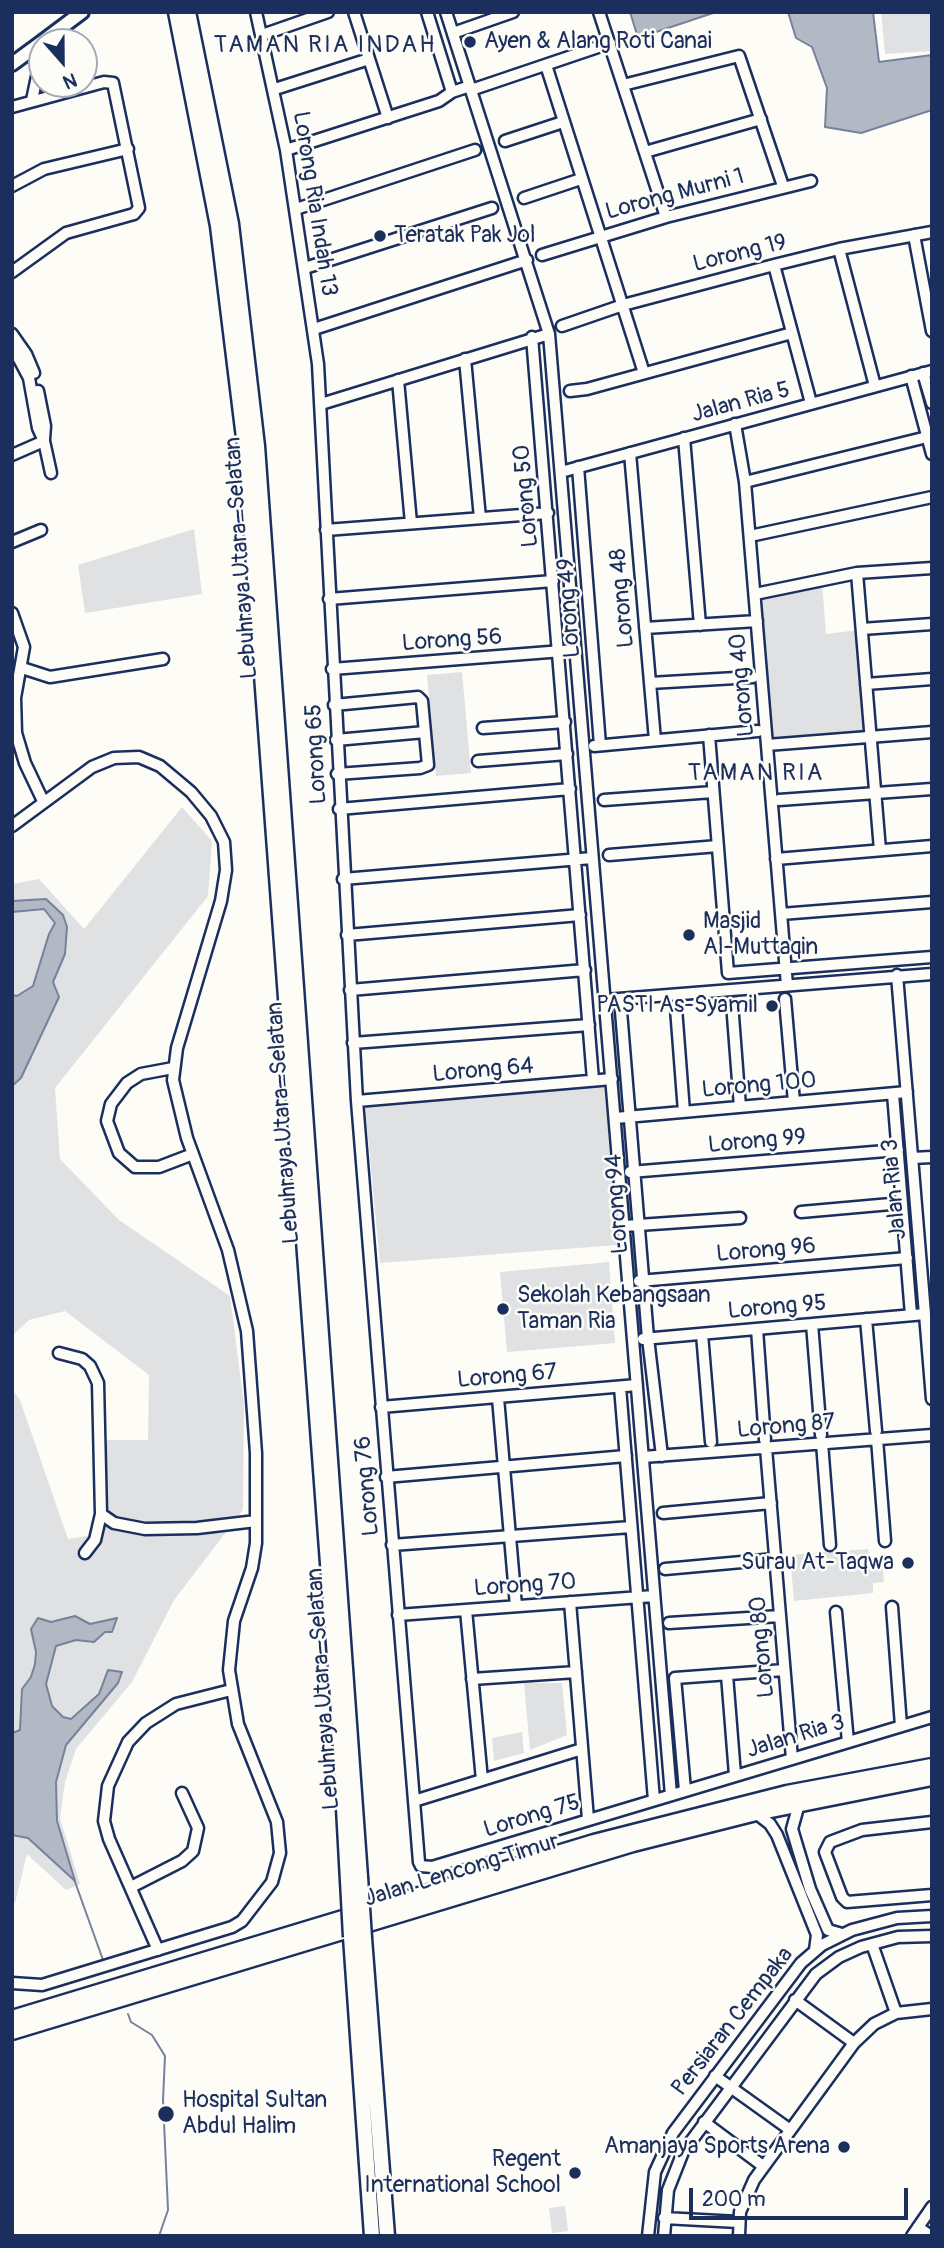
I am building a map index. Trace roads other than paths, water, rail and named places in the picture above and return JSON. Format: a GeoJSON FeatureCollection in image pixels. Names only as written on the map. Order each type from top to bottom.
{"type":"FeatureCollection","features":[{"type":"Feature","properties":{"kind":"highway","name":"Lebuhraya Utara–Selatan"},"geometry":{"type":"LineString","coordinates":[[176,12],[218,226],[245,446],[338,1698],[354,1879]]}},
{"type":"Feature","properties":{"kind":"highway","name":"Lebuhraya Utara–Selatan"},"geometry":{"type":"LineString","coordinates":[[188,12],[231,224],[257,446],[358,1937],[372,2236]]}},
{"type":"Feature","properties":{"kind":"highway","name":"Jalan Lencong Timur"},"geometry":{"type":"LineString","coordinates":[[12,2018],[594,1842],[787,1793],[932,1766]]}},
{"type":"Feature","properties":{"kind":"highway","name":"Jalan Lencong Timur"},"geometry":{"type":"LineString","coordinates":[[12,2032],[522,1876],[756,1813],[932,1778]]}},
{"type":"Feature","properties":{"kind":"highway","name":"Lebuhraya Utara–Selatan"},"geometry":{"type":"LineString","coordinates":[[358,1937],[387,2236]]}},
{"type":"Feature","properties":{"kind":"main road"},"geometry":{"type":"LineString","coordinates":[[62,28],[82,12]]}},
{"type":"Feature","properties":{"kind":"main road"},"geometry":{"type":"LineString","coordinates":[[12,64],[28,54]]}},
{"type":"Feature","properties":{"kind":"street","name":"Lorong Ria Indah 13"},"geometry":{"type":"LineString","coordinates":[[256,12],[275,89],[306,268],[321,404]]}},
{"type":"Feature","properties":{"kind":"street"},"geometry":{"type":"LineString","coordinates":[[262,36],[328,12]]}},
{"type":"Feature","properties":{"kind":"street"},"geometry":{"type":"LineString","coordinates":[[354,12],[388,118]]}},
{"type":"Feature","properties":{"kind":"street"},"geometry":{"type":"LineString","coordinates":[[427,12],[452,92]]}},
{"type":"Feature","properties":{"kind":"street"},"geometry":{"type":"LineString","coordinates":[[446,12],[549,334],[671,1795]]}},
{"type":"Feature","properties":{"kind":"street"},"geometry":{"type":"LineString","coordinates":[[453,33],[513,12]]}},
{"type":"Feature","properties":{"kind":"street"},"geometry":{"type":"LineString","coordinates":[[599,12],[666,217]]}},
{"type":"Feature","properties":{"kind":"street"},"geometry":{"type":"LineString","coordinates":[[286,150],[439,101],[452,92],[610,43]]}},
{"type":"Feature","properties":{"kind":"street"},"geometry":{"type":"LineString","coordinates":[[623,85],[739,56],[783,186]]}},
{"type":"Feature","properties":{"kind":"street"},"geometry":{"type":"LineString","coordinates":[[275,89],[369,59]]}},
{"type":"Feature","properties":{"kind":"street","name":"Lorong Murni 1"},"geometry":{"type":"LineString","coordinates":[[546,65],[601,236],[783,186],[811,181]]}},
{"type":"Feature","properties":{"kind":"street"},"geometry":{"type":"LineString","coordinates":[[12,107],[110,81],[115,88],[138,211],[66,233],[12,272]]}},
{"type":"Feature","properties":{"kind":"street"},"geometry":{"type":"LineString","coordinates":[[645,152],[761,119]]}},
{"type":"Feature","properties":{"kind":"street"},"geometry":{"type":"LineString","coordinates":[[505,141],[563,122]]}},
{"type":"Feature","properties":{"kind":"street"},"geometry":{"type":"LineString","coordinates":[[12,186],[44,169],[128,149]]}},
{"type":"Feature","properties":{"kind":"street"},"geometry":{"type":"LineString","coordinates":[[296,209],[475,150]]}},
{"type":"Feature","properties":{"kind":"street"},"geometry":{"type":"LineString","coordinates":[[524,198],[582,179]]}},
{"type":"Feature","properties":{"kind":"street"},"geometry":{"type":"LineString","coordinates":[[306,268],[492,208]]}},
{"type":"Feature","properties":{"kind":"street","name":"Lorong 19"},"geometry":{"type":"LineString","coordinates":[[562,326],[623,305],[774,265],[838,249],[932,232]]}},
{"type":"Feature","properties":{"kind":"street"},"geometry":{"type":"LineString","coordinates":[[914,235],[932,331]]}},
{"type":"Feature","properties":{"kind":"street"},"geometry":{"type":"LineString","coordinates":[[542,255],[601,236],[644,373]]}},
{"type":"Feature","properties":{"kind":"street"},"geometry":{"type":"LineString","coordinates":[[838,249],[875,386]]}},
{"type":"Feature","properties":{"kind":"street"},"geometry":{"type":"LineString","coordinates":[[314,328],[527,260]]}},
{"type":"Feature","properties":{"kind":"street"},"geometry":{"type":"LineString","coordinates":[[774,265],[811,403]]}},
{"type":"Feature","properties":{"kind":"street"},"geometry":{"type":"LineString","coordinates":[[12,334],[15,348],[34,372],[51,473]]}},
{"type":"Feature","properties":{"kind":"street"},"geometry":{"type":"LineString","coordinates":[[321,404],[532,337],[549,334]]}},
{"type":"Feature","properties":{"kind":"street"},"geometry":{"type":"LineString","coordinates":[[570,391],[792,334]]}},
{"type":"Feature","properties":{"kind":"street","name":"Lorong 50"},"geometry":{"type":"LineString","coordinates":[[532,337],[593,1080]]}},
{"type":"Feature","properties":{"kind":"street"},"geometry":{"type":"LineString","coordinates":[[465,359],[480,518]]}},
{"type":"Feature","properties":{"kind":"street"},"geometry":{"type":"LineString","coordinates":[[928,372],[932,403]]}},
{"type":"Feature","properties":{"kind":"street","name":"Jalan Ria 5"},"geometry":{"type":"LineString","coordinates":[[561,472],[928,372]]}},
{"type":"Feature","properties":{"kind":"street"},"geometry":{"type":"LineString","coordinates":[[911,376],[932,454]]}},
{"type":"Feature","properties":{"kind":"street"},"geometry":{"type":"LineString","coordinates":[[398,380],[411,523]]}},
{"type":"Feature","properties":{"kind":"street","name":"Lorong 65"},"geometry":{"type":"LineString","coordinates":[[321,404],[337,774],[357,1101]]}},
{"type":"Feature","properties":{"kind":"street","name":"Lorong 40"},"geometry":{"type":"LineString","coordinates":[[735,424],[746,482],[787,985]]}},
{"type":"Feature","properties":{"kind":"street"},"geometry":{"type":"LineString","coordinates":[[746,482],[927,437]]}},
{"type":"Feature","properties":{"kind":"street"},"geometry":{"type":"LineString","coordinates":[[684,438],[700,625]]}},
{"type":"Feature","properties":{"kind":"street"},"geometry":{"type":"LineString","coordinates":[[12,455],[44,441]]}},
{"type":"Feature","properties":{"kind":"street","name":"Lorong 48"},"geometry":{"type":"LineString","coordinates":[[630,453],[655,740]]}},
{"type":"Feature","properties":{"kind":"street","name":"Lorong 49"},"geometry":{"type":"LineString","coordinates":[[578,467],[600,745]]}},
{"type":"Feature","properties":{"kind":"street"},"geometry":{"type":"LineString","coordinates":[[750,536],[932,497]]}},
{"type":"Feature","properties":{"kind":"street"},"geometry":{"type":"LineString","coordinates":[[327,530],[548,513]]}},
{"type":"Feature","properties":{"kind":"street"},"geometry":{"type":"LineString","coordinates":[[12,542],[41,530]]}},
{"type":"Feature","properties":{"kind":"street"},"geometry":{"type":"LineString","coordinates":[[755,594],[857,573],[932,568]]}},
{"type":"Feature","properties":{"kind":"street"},"geometry":{"type":"LineString","coordinates":[[857,573],[880,850]]}},
{"type":"Feature","properties":{"kind":"street"},"geometry":{"type":"LineString","coordinates":[[330,599],[553,582]]}},
{"type":"Feature","properties":{"kind":"street"},"geometry":{"type":"LineString","coordinates":[[12,613],[22,668],[15,698],[16,733],[25,763],[43,801]]}},
{"type":"Feature","properties":{"kind":"street"},"geometry":{"type":"LineString","coordinates":[[645,628],[757,621]]}},
{"type":"Feature","properties":{"kind":"street"},"geometry":{"type":"LineString","coordinates":[[862,629],[932,624]]}},
{"type":"Feature","properties":{"kind":"street","name":"Lorong 56"},"geometry":{"type":"LineString","coordinates":[[332,669],[575,650]]}},
{"type":"Feature","properties":{"kind":"street"},"geometry":{"type":"LineString","coordinates":[[22,668],[50,677],[163,659]]}},
{"type":"Feature","properties":{"kind":"street"},"geometry":{"type":"LineString","coordinates":[[650,683],[753,677]]}},
{"type":"Feature","properties":{"kind":"street"},"geometry":{"type":"LineString","coordinates":[[866,684],[932,679]]}},
{"type":"Feature","properties":{"kind":"street"},"geometry":{"type":"LineString","coordinates":[[334,705],[418,697],[422,701],[428,765],[424,768],[337,774]]}},
{"type":"Feature","properties":{"kind":"street"},"geometry":{"type":"LineString","coordinates":[[483,728],[565,722]]}},
{"type":"Feature","properties":{"kind":"street"},"geometry":{"type":"LineString","coordinates":[[584,747],[758,731]]}},
{"type":"Feature","properties":{"kind":"street"},"geometry":{"type":"LineString","coordinates":[[336,740],[425,732]]}},
{"type":"Feature","properties":{"kind":"street"},"geometry":{"type":"LineString","coordinates":[[767,745],[932,732]]}},
{"type":"Feature","properties":{"kind":"street"},"geometry":{"type":"LineString","coordinates":[[709,736],[728,972],[932,957]]}},
{"type":"Feature","properties":{"kind":"street"},"geometry":{"type":"LineString","coordinates":[[478,761],[568,754]]}},
{"type":"Feature","properties":{"kind":"street"},"geometry":{"type":"LineString","coordinates":[[12,826],[43,801],[104,761],[124,757],[144,758],[191,792],[219,831],[226,859],[221,901],[173,1068],[179,1110],[226,1241],[247,1331],[254,1417],[255,1556],[231,1633],[231,1690],[243,1739],[277,1822],[278,1864],[272,1882],[242,1921],[221,1932],[42,1984],[12,1983]]}},
{"type":"Feature","properties":{"kind":"street"},"geometry":{"type":"LineString","coordinates":[[339,809],[570,789]]}},
{"type":"Feature","properties":{"kind":"street"},"geometry":{"type":"LineString","coordinates":[[779,800],[932,789]]}},
{"type":"Feature","properties":{"kind":"street"},"geometry":{"type":"LineString","coordinates":[[604,800],[713,792]]}},
{"type":"Feature","properties":{"kind":"street"},"geometry":{"type":"LineString","coordinates":[[609,855],[718,846]]}},
{"type":"Feature","properties":{"kind":"street"},"geometry":{"type":"LineString","coordinates":[[776,859],[932,846]]}},
{"type":"Feature","properties":{"kind":"street"},"geometry":{"type":"LineString","coordinates":[[343,879],[592,858]]}},
{"type":"Feature","properties":{"kind":"street"},"geometry":{"type":"LineString","coordinates":[[781,914],[932,902]]}},
{"type":"Feature","properties":{"kind":"street"},"geometry":{"type":"LineString","coordinates":[[347,935],[580,915]]}},
{"type":"Feature","properties":{"kind":"street"},"geometry":{"type":"LineString","coordinates":[[350,990],[585,970]]}},
{"type":"Feature","properties":{"kind":"street"},"geometry":{"type":"LineString","coordinates":[[606,1000],[932,972]]}},
{"type":"Feature","properties":{"kind":"street","name":"Jalan Ria 3"},"geometry":{"type":"LineString","coordinates":[[897,975],[932,1399]]}},
{"type":"Feature","properties":{"kind":"street","name":"Lorong 94"},"geometry":{"type":"LineString","coordinates":[[620,999],[648,1338],[662,1456]]}},
{"type":"Feature","properties":{"kind":"street"},"geometry":{"type":"LineString","coordinates":[[785,999],[794,1102]]}},
{"type":"Feature","properties":{"kind":"street"},"geometry":{"type":"LineString","coordinates":[[732,1003],[740,1107]]}},
{"type":"Feature","properties":{"kind":"street"},"geometry":{"type":"LineString","coordinates":[[676,1007],[684,1112]]}},
{"type":"Feature","properties":{"kind":"street"},"geometry":{"type":"LineString","coordinates":[[353,1044],[589,1025]]}},
{"type":"Feature","properties":{"kind":"street"},"geometry":{"type":"LineString","coordinates":[[173,1068],[141,1074],[127,1083],[111,1104],[109,1127],[119,1153],[135,1167],[159,1167],[193,1154]]}},
{"type":"Feature","properties":{"kind":"street","name":"Lorong 64"},"geometry":{"type":"LineString","coordinates":[[357,1101],[612,1079]]}},
{"type":"Feature","properties":{"kind":"street","name":"Lorong 100"},"geometry":{"type":"LineString","coordinates":[[615,1118],[906,1092]]}},
{"type":"Feature","properties":{"kind":"street"},"geometry":{"type":"LineString","coordinates":[[893,1094],[911,1315]]}},
{"type":"Feature","properties":{"kind":"street","name":"Lorong 76"},"geometry":{"type":"LineString","coordinates":[[357,1101],[386,1477],[421,1866]]}},
{"type":"Feature","properties":{"kind":"street","name":"Lorong 99"},"geometry":{"type":"LineString","coordinates":[[620,1173],[898,1150]]}},
{"type":"Feature","properties":{"kind":"street"},"geometry":{"type":"LineString","coordinates":[[912,1158],[932,1157]]}},
{"type":"Feature","properties":{"kind":"street"},"geometry":{"type":"LineString","coordinates":[[801,1212],[902,1203]]}},
{"type":"Feature","properties":{"kind":"street"},"geometry":{"type":"LineString","coordinates":[[624,1226],[740,1218]]}},
{"type":"Feature","properties":{"kind":"street","name":"Lorong 96"},"geometry":{"type":"LineString","coordinates":[[629,1282],[907,1258]]}},
{"type":"Feature","properties":{"kind":"street","name":"Lorong 95"},"geometry":{"type":"LineString","coordinates":[[633,1339],[925,1314]]}},
{"type":"Feature","properties":{"kind":"street"},"geometry":{"type":"LineString","coordinates":[[866,1319],[886,1541]]}},
{"type":"Feature","properties":{"kind":"street"},"geometry":{"type":"LineString","coordinates":[[812,1324],[830,1545]]}},
{"type":"Feature","properties":{"kind":"street","name":"Lorong 80"},"geometry":{"type":"LineString","coordinates":[[757,1329],[792,1759]]}},
{"type":"Feature","properties":{"kind":"street"},"geometry":{"type":"LineString","coordinates":[[702,1334],[711,1442]]}},
{"type":"Feature","properties":{"kind":"street"},"geometry":{"type":"LineString","coordinates":[[59,1353],[82,1359],[90,1366],[98,1383],[101,1514],[95,1540],[85,1553]]}},
{"type":"Feature","properties":{"kind":"street","name":"Lorong 67"},"geometry":{"type":"LineString","coordinates":[[381,1407],[637,1385]]}},
{"type":"Feature","properties":{"kind":"street"},"geometry":{"type":"LineString","coordinates":[[620,1387],[654,1800]]}},
{"type":"Feature","properties":{"kind":"street"},"geometry":{"type":"LineString","coordinates":[[498,1398],[516,1606]]}},
{"type":"Feature","properties":{"kind":"street","name":"Lorong 87"},"geometry":{"type":"LineString","coordinates":[[643,1457],[822,1439],[932,1435]]}},
{"type":"Feature","properties":{"kind":"street"},"geometry":{"type":"LineString","coordinates":[[386,1477],[626,1456]]}},
{"type":"Feature","properties":{"kind":"street"},"geometry":{"type":"LineString","coordinates":[[663,1513],[771,1503]]}},
{"type":"Feature","properties":{"kind":"street"},"geometry":{"type":"LineString","coordinates":[[101,1514],[114,1523],[145,1529],[197,1528],[256,1521]]}},
{"type":"Feature","properties":{"kind":"street"},"geometry":{"type":"LineString","coordinates":[[392,1545],[631,1527]]}},
{"type":"Feature","properties":{"kind":"street"},"geometry":{"type":"LineString","coordinates":[[665,1569],[775,1559]]}},
{"type":"Feature","properties":{"kind":"street","name":"Lorong 70"},"geometry":{"type":"LineString","coordinates":[[398,1615],[654,1596]]}},
{"type":"Feature","properties":{"kind":"street"},"geometry":{"type":"LineString","coordinates":[[570,1602],[588,1819]]}},
{"type":"Feature","properties":{"kind":"street"},"geometry":{"type":"LineString","coordinates":[[892,1607],[901,1726]]}},
{"type":"Feature","properties":{"kind":"street"},"geometry":{"type":"LineString","coordinates":[[466,1610],[482,1780]]}},
{"type":"Feature","properties":{"kind":"street"},"geometry":{"type":"LineString","coordinates":[[836,1612],[848,1742]]}},
{"type":"Feature","properties":{"kind":"street"},"geometry":{"type":"LineString","coordinates":[[669,1623],[780,1616]]}},
{"type":"Feature","properties":{"kind":"street"},"geometry":{"type":"LineString","coordinates":[[685,1790],[675,1678],[785,1670]]}},
{"type":"Feature","properties":{"kind":"street"},"geometry":{"type":"LineString","coordinates":[[472,1679],[576,1672]]}},
{"type":"Feature","properties":{"kind":"street"},"geometry":{"type":"LineString","coordinates":[[727,1675],[736,1775]]}},
{"type":"Feature","properties":{"kind":"street"},"geometry":{"type":"LineString","coordinates":[[158,1950],[109,1839],[104,1821],[108,1786],[124,1750],[136,1732],[168,1708],[231,1690]]}},
{"type":"Feature","properties":{"kind":"street","name":"Jalan Ria 3"},"geometry":{"type":"LineString","coordinates":[[671,1795],[932,1717]]}},
{"type":"Feature","properties":{"kind":"street"},"geometry":{"type":"LineString","coordinates":[[414,1801],[582,1749]]}},
{"type":"Feature","properties":{"kind":"street"},"geometry":{"type":"LineString","coordinates":[[131,1887],[182,1861],[193,1851],[198,1828],[182,1793]]}},
{"type":"Feature","properties":{"kind":"street","name":"Lorong 75"},"geometry":{"type":"LineString","coordinates":[[421,1866],[432,1867],[671,1795]]}},
{"type":"Feature","properties":{"kind":"street"},"geometry":{"type":"LineString","coordinates":[[799,1804],[792,1829],[810,1889],[828,1930],[842,1934]]}},
{"type":"Feature","properties":{"kind":"street"},"geometry":{"type":"LineString","coordinates":[[756,1813],[770,1824],[778,1835],[817,1935],[814,1951]]}},
{"type":"Feature","properties":{"kind":"street"},"geometry":{"type":"LineString","coordinates":[[932,1822],[891,1825],[851,1833],[830,1842],[825,1853],[842,1897],[847,1902],[932,1895]]}},
{"type":"Feature","properties":{"kind":"street","name":"Persiaran Cempaka"},"geometry":{"type":"LineString","coordinates":[[648,2236],[649,2203],[660,2160],[678,2125],[793,1972],[814,1951],[842,1934],[897,1918],[932,1916]]}},
{"type":"Feature","properties":{"kind":"street"},"geometry":{"type":"LineString","coordinates":[[664,2236],[664,2218],[676,2165],[704,2122],[794,2000],[830,1962],[872,1944],[910,1936],[932,1936]]}},
{"type":"Feature","properties":{"kind":"street"},"geometry":{"type":"LineString","coordinates":[[872,1944],[895,2013]]}},
{"type":"Feature","properties":{"kind":"street"},"geometry":{"type":"LineString","coordinates":[[794,2000],[854,2043]]}},
{"type":"Feature","properties":{"kind":"street"},"geometry":{"type":"LineString","coordinates":[[739,2236],[738,2222],[743,2201],[763,2166],[854,2043],[874,2024],[895,2013],[932,2008]]}},
{"type":"Feature","properties":{"kind":"street"},"geometry":{"type":"LineString","coordinates":[[715,2076],[789,2129]]}},
{"type":"Feature","properties":{"kind":"street"},"geometry":{"type":"LineString","coordinates":[[704,2122],[763,2166]]}},
{"type":"Feature","properties":{"kind":"street"},"geometry":{"type":"LineString","coordinates":[[912,2236],[932,2207]]}},
{"type":"Feature","properties":{"kind":"street"},"geometry":{"type":"LineString","coordinates":[[664,2218],[738,2222]]}},
{"type":"Feature","properties":{"kind":"street"},"geometry":{"type":"LineString","coordinates":[[918,2227],[931,2236]]}},
{"type":"Feature","properties":{"kind":"waterway"},"geometry":{"type":"LineString","coordinates":[[74,1879],[103,1960]]}},
{"type":"Feature","properties":{"kind":"waterway"},"geometry":{"type":"LineString","coordinates":[[128,2014],[131,2022],[152,2035],[165,2056],[163,2100],[168,2210],[159,2236]]}},
{"type":"Feature","properties":{"kind":"place","name":"Ayen & Alang Roti Canai"},"geometry":{"type":"Point","coordinates":[470,42]}},
{"type":"Feature","properties":{"kind":"place","name":"Teratak Pak Jol"},"geometry":{"type":"Point","coordinates":[380,236]}},
{"type":"Feature","properties":{"kind":"place","name":"Masjid Al-Muttaqin"},"geometry":{"type":"Point","coordinates":[689,935]}},
{"type":"Feature","properties":{"kind":"place","name":"PASTI As-Syamil"},"geometry":{"type":"Point","coordinates":[772,1006]}},
{"type":"Feature","properties":{"kind":"place","name":"Sekolah Kebangsaan Taman Ria"},"geometry":{"type":"Point","coordinates":[503,1309]}},
{"type":"Feature","properties":{"kind":"place","name":"Surau At-Taqwa"},"geometry":{"type":"Point","coordinates":[908,1563]}},
{"type":"Feature","properties":{"kind":"place","name":"Hospital Sultan Abdul Halim"},"geometry":{"type":"Point","coordinates":[166,2114]}},
{"type":"Feature","properties":{"kind":"place","name":"Amanjaya Sports Arena"},"geometry":{"type":"Point","coordinates":[844,2147]}},
{"type":"Feature","properties":{"kind":"place","name":"Regent International School"},"geometry":{"type":"Point","coordinates":[575,2173]}},
{"type":"Feature","properties":{"kind":"district","name":"TAMAN RIA INDAH"},"geometry":{"type":"Point","coordinates":[325,46]}},
{"type":"Feature","properties":{"kind":"district","name":"TAMAN RIA"},"geometry":{"type":"Point","coordinates":[756,774]}}]}
